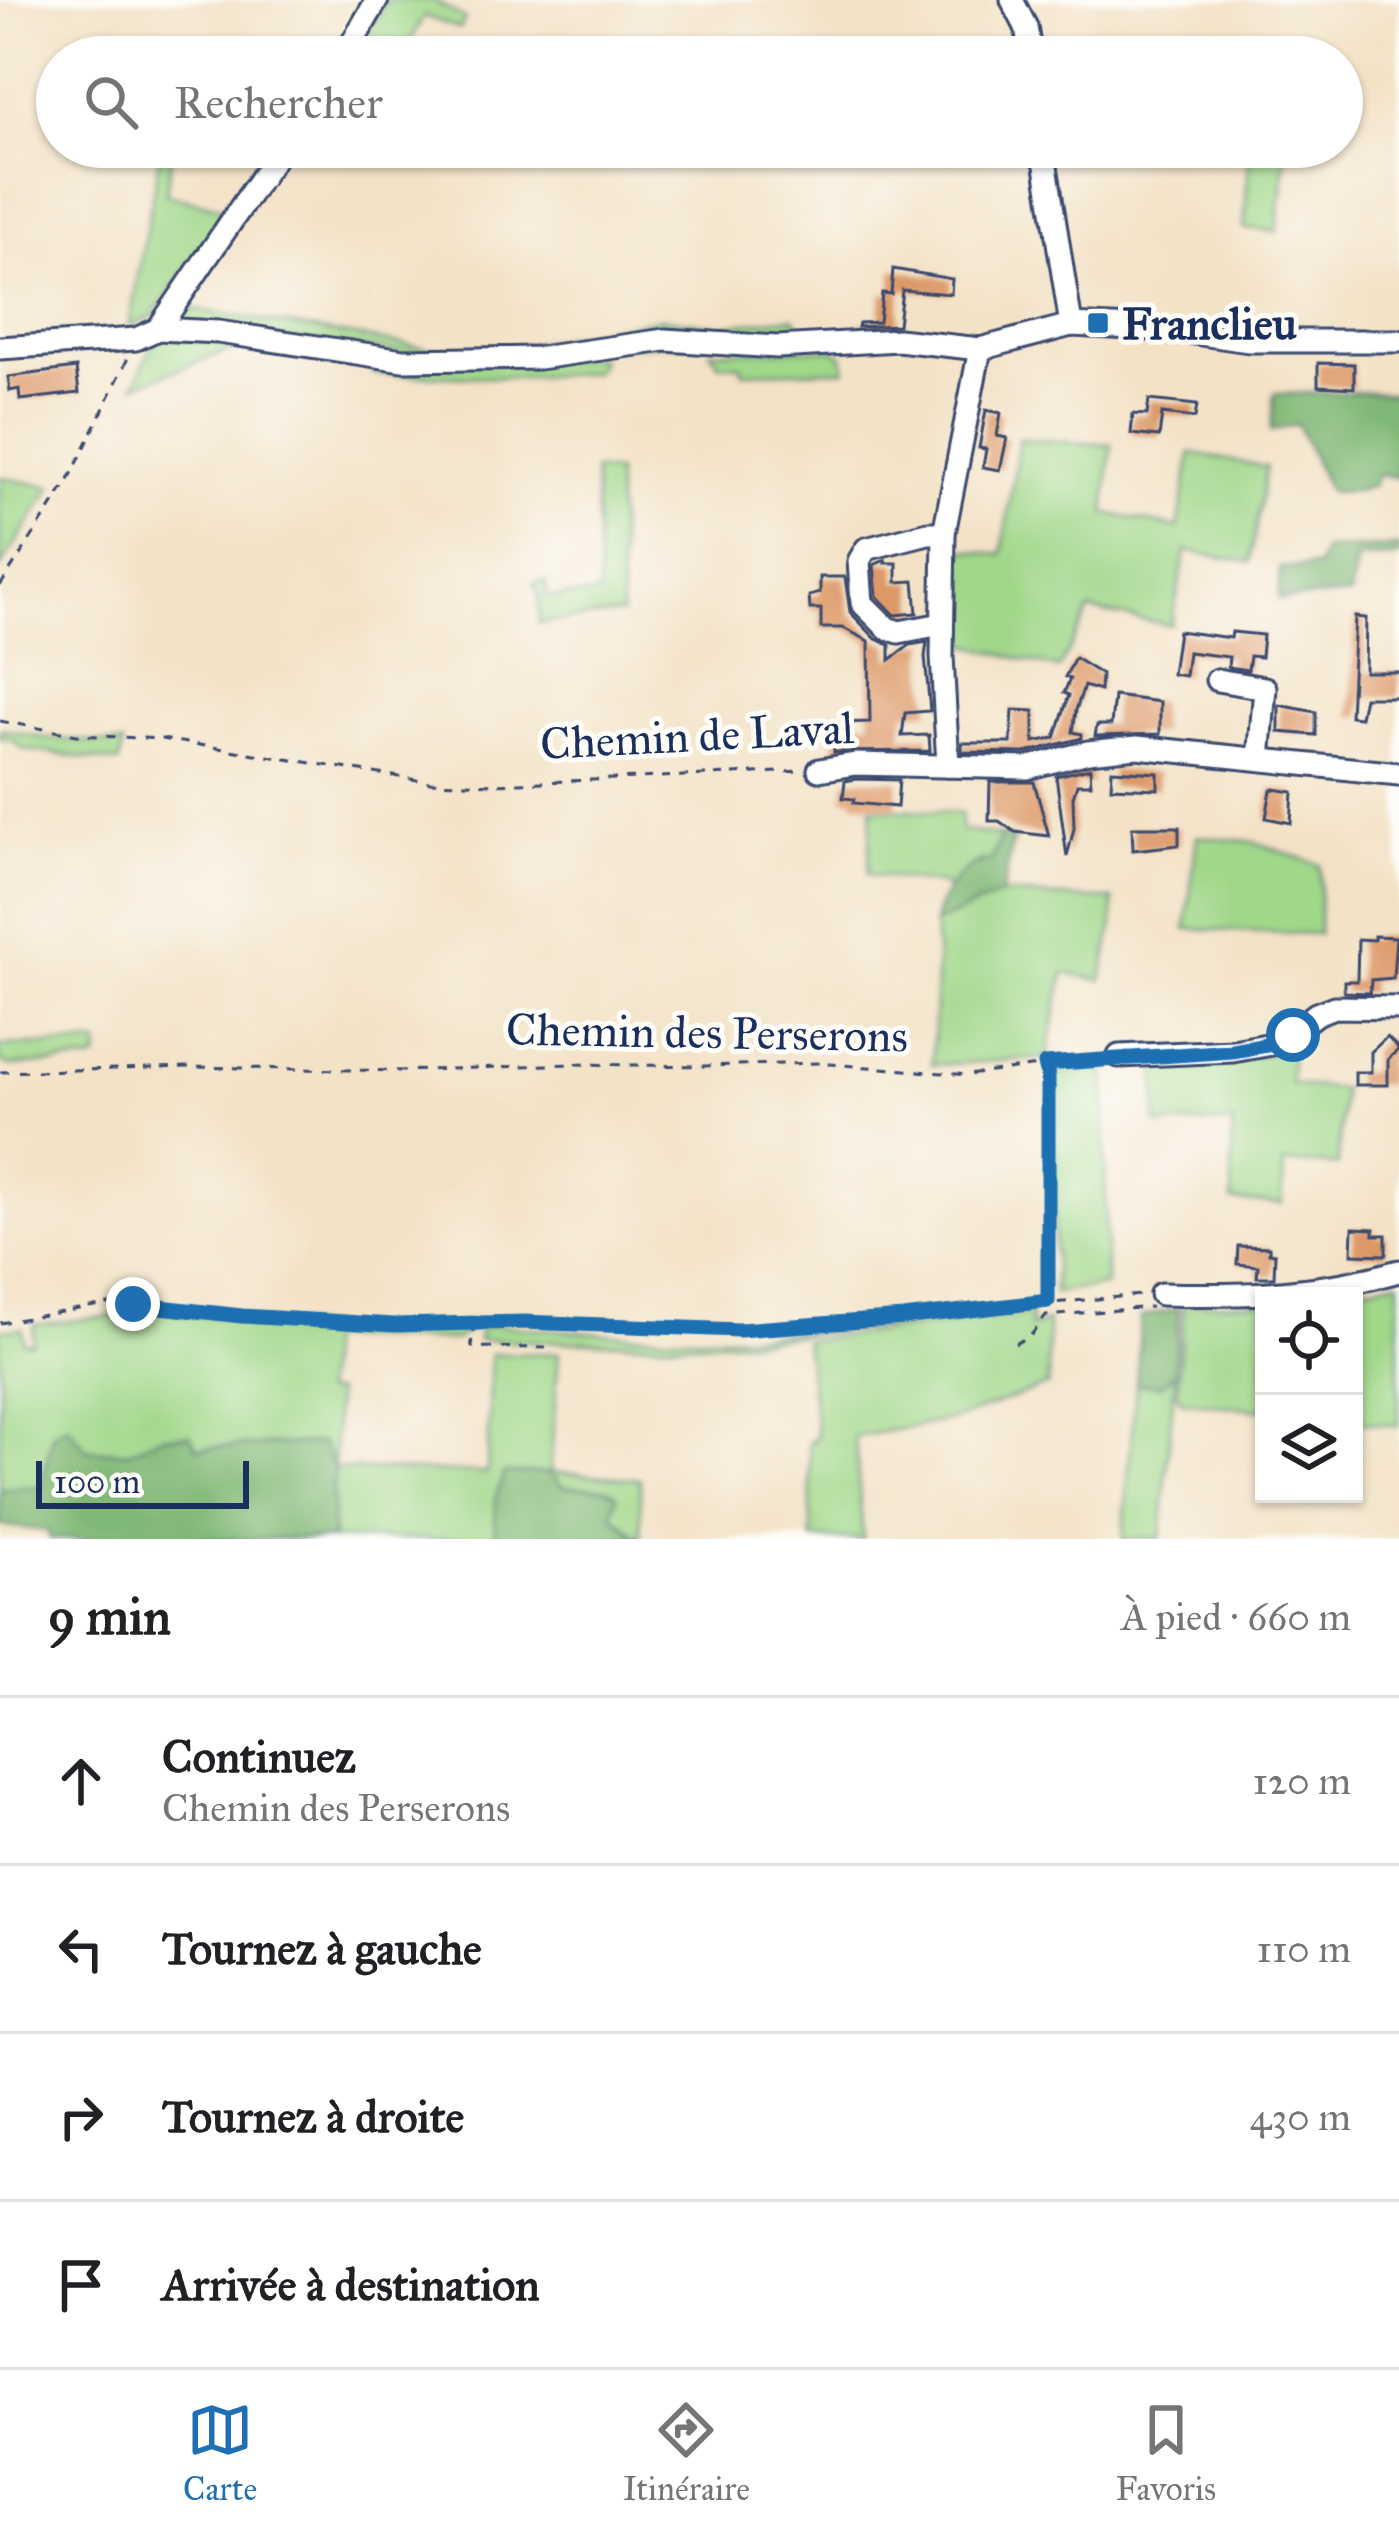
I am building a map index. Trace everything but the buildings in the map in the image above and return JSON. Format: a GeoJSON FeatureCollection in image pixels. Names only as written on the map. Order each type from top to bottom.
{"type":"FeatureCollection","features":[{"type":"Feature","properties":{"kind":"street"},"geometry":{"type":"LineString","coordinates":[[356,36],[377,0]]}},
{"type":"Feature","properties":{"kind":"street"},"geometry":{"type":"LineString","coordinates":[[1012,0],[1028,36]]}},
{"type":"Feature","properties":{"kind":"street"},"geometry":{"type":"LineString","coordinates":[[147,334],[267,168]]}},
{"type":"Feature","properties":{"kind":"street"},"geometry":{"type":"LineString","coordinates":[[1046,168],[1071,325]]}},
{"type":"Feature","properties":{"kind":"street"},"geometry":{"type":"LineString","coordinates":[[0,348],[218,332],[403,360],[539,358],[665,340],[778,346],[898,340],[980,349],[1071,325],[1173,330],[1249,341],[1399,341]]}},
{"type":"Feature","properties":{"kind":"street"},"geometry":{"type":"LineString","coordinates":[[948,766],[944,533],[980,349]]}},
{"type":"Feature","properties":{"kind":"street"},"geometry":{"type":"LineString","coordinates":[[942,624],[909,632],[887,628],[862,604],[859,561],[866,549],[944,533]]}},
{"type":"Feature","properties":{"kind":"street"},"geometry":{"type":"LineString","coordinates":[[1217,680],[1265,688],[1259,759]]}},
{"type":"Feature","properties":{"kind":"street","name":"Chemin de Laval"},"geometry":{"type":"LineString","coordinates":[[819,770],[855,764],[1027,768],[1088,752],[1137,747],[1399,774]]}},
{"type":"Feature","properties":{"kind":"street"},"geometry":{"type":"LineString","coordinates":[[1119,1056],[1233,1051],[1278,1043],[1316,1014],[1334,1007],[1399,1008]]}},
{"type":"Feature","properties":{"kind":"street"},"geometry":{"type":"LineString","coordinates":[[1168,1294],[1306,1292],[1399,1271]]}},
{"type":"Feature","properties":{"kind":"path"},"geometry":{"type":"LineString","coordinates":[[0,586],[69,480],[147,334]]}},
{"type":"Feature","properties":{"kind":"path","name":"Chemin de Laval"},"geometry":{"type":"LineString","coordinates":[[0,721],[77,735],[162,739],[430,782],[495,784],[819,770]]}},
{"type":"Feature","properties":{"kind":"path","name":"Chemin des Perserons"},"geometry":{"type":"LineString","coordinates":[[0,1072],[818,1063],[968,1075],[1119,1056]]}},
{"type":"Feature","properties":{"kind":"path"},"geometry":{"type":"LineString","coordinates":[[1045,1064],[1048,1301]]}},
{"type":"Feature","properties":{"kind":"path"},"geometry":{"type":"LineString","coordinates":[[0,1323],[106,1304],[133,1304],[394,1325],[477,1322],[740,1330],[1168,1294]]}},
{"type":"Feature","properties":{"kind":"path"},"geometry":{"type":"LineString","coordinates":[[1016,1344],[1032,1334],[1046,1316],[1154,1306],[1168,1294]]}},
{"type":"Feature","properties":{"kind":"path"},"geometry":{"type":"LineString","coordinates":[[477,1322],[472,1347],[547,1348]]}},
{"type":"Feature","properties":{"kind":"green space"},"geometry":{"type":"Polygon","coordinates":[[[387,0],[433,0],[465,19],[460,29],[424,16],[413,36],[366,36],[387,0]]]}},
{"type":"Feature","properties":{"kind":"green space"},"geometry":{"type":"Polygon","coordinates":[[[157,168],[170,168],[166,194],[222,208],[218,223],[152,317],[129,326],[157,168]]]}},
{"type":"Feature","properties":{"kind":"green space"},"geometry":{"type":"Polygon","coordinates":[[[1248,168],[1284,168],[1277,231],[1244,228],[1248,168]]]}},
{"type":"Feature","properties":{"kind":"green space"},"geometry":{"type":"Polygon","coordinates":[[[182,307],[431,349],[522,346],[662,318],[719,326],[795,317],[804,336],[430,356],[169,324],[182,307]]]}},
{"type":"Feature","properties":{"kind":"green space"},"geometry":{"type":"Polygon","coordinates":[[[166,335],[257,348],[231,350],[135,385],[153,343],[166,335]]]}},
{"type":"Feature","properties":{"kind":"green space"},"geometry":{"type":"Polygon","coordinates":[[[832,349],[843,355],[845,370],[743,372],[741,365],[719,364],[710,351],[832,349]]]}},
{"type":"Feature","properties":{"kind":"green space"},"geometry":{"type":"Polygon","coordinates":[[[600,358],[595,372],[524,378],[374,374],[367,363],[600,358]]]}},
{"type":"Feature","properties":{"kind":"green space"},"geometry":{"type":"Polygon","coordinates":[[[1274,394],[1399,394],[1399,477],[1377,475],[1372,486],[1329,492],[1297,424],[1271,431],[1274,394]]]}},
{"type":"Feature","properties":{"kind":"green space"},"geometry":{"type":"Polygon","coordinates":[[[1019,439],[1112,445],[1105,513],[1178,528],[1191,453],[1266,467],[1250,562],[1186,551],[1171,625],[1089,610],[1059,669],[946,639],[950,548],[1002,555],[1019,439]]]}},
{"type":"Feature","properties":{"kind":"green space"},"geometry":{"type":"Polygon","coordinates":[[[594,470],[616,473],[622,614],[539,623],[534,583],[546,581],[547,597],[599,594],[594,470]]]}},
{"type":"Feature","properties":{"kind":"green space"},"geometry":{"type":"Polygon","coordinates":[[[0,477],[52,487],[0,568],[0,477]]]}},
{"type":"Feature","properties":{"kind":"green space"},"geometry":{"type":"Polygon","coordinates":[[[1399,547],[1399,557],[1357,558],[1350,595],[1279,600],[1280,568],[1317,567],[1324,549],[1399,547]]]}},
{"type":"Feature","properties":{"kind":"green space"},"geometry":{"type":"Polygon","coordinates":[[[0,729],[123,744],[119,763],[22,749],[14,740],[0,738],[0,729]]]}},
{"type":"Feature","properties":{"kind":"green space"},"geometry":{"type":"Polygon","coordinates":[[[872,808],[961,813],[961,830],[1001,836],[991,861],[978,862],[950,886],[868,874],[872,808]]]}},
{"type":"Feature","properties":{"kind":"green space"},"geometry":{"type":"Polygon","coordinates":[[[1001,836],[1013,839],[1002,894],[934,924],[953,883],[970,868],[991,861],[1001,836]]]}},
{"type":"Feature","properties":{"kind":"green space"},"geometry":{"type":"Polygon","coordinates":[[[1197,836],[1255,842],[1320,865],[1319,934],[1186,929],[1197,836]]]}},
{"type":"Feature","properties":{"kind":"green space"},"geometry":{"type":"Polygon","coordinates":[[[1002,894],[1113,900],[1102,980],[1064,973],[1047,1058],[932,1065],[934,924],[1002,894]]]}},
{"type":"Feature","properties":{"kind":"green space"},"geometry":{"type":"Polygon","coordinates":[[[99,1044],[98,1057],[91,1061],[10,1066],[0,1062],[0,1046],[99,1044]]]}},
{"type":"Feature","properties":{"kind":"green space"},"geometry":{"type":"Polygon","coordinates":[[[1291,1047],[1291,1084],[1342,1089],[1338,1165],[1284,1163],[1282,1204],[1232,1201],[1232,1123],[1157,1125],[1156,1066],[1264,1055],[1291,1047]]]}},
{"type":"Feature","properties":{"kind":"green space"},"geometry":{"type":"Polygon","coordinates":[[[1105,1070],[1106,1286],[1054,1293],[1054,1073],[1105,1070]]]}},
{"type":"Feature","properties":{"kind":"green space"},"geometry":{"type":"Polygon","coordinates":[[[1399,1280],[1399,1426],[1363,1422],[1363,1287],[1399,1280]]]}},
{"type":"Feature","properties":{"kind":"green space"},"geometry":{"type":"Polygon","coordinates":[[[1255,1302],[1255,1409],[1182,1401],[1177,1394],[1184,1304],[1255,1302]]]}},
{"type":"Feature","properties":{"kind":"green space"},"geometry":{"type":"Polygon","coordinates":[[[1179,1308],[1175,1373],[1160,1385],[1136,1384],[1141,1317],[1179,1308]]]}},
{"type":"Feature","properties":{"kind":"green space"},"geometry":{"type":"Polygon","coordinates":[[[159,1311],[309,1326],[470,1329],[456,1340],[327,1339],[323,1392],[335,1393],[334,1469],[322,1443],[197,1448],[189,1435],[162,1436],[129,1452],[86,1450],[67,1426],[52,1435],[43,1487],[0,1489],[0,1330],[22,1328],[24,1342],[32,1343],[34,1325],[159,1311]]]}},
{"type":"Feature","properties":{"kind":"green space"},"geometry":{"type":"Polygon","coordinates":[[[1031,1314],[1030,1327],[1048,1322],[1048,1385],[956,1419],[855,1437],[863,1539],[812,1539],[809,1443],[817,1437],[805,1341],[1031,1314]]]}},
{"type":"Feature","properties":{"kind":"green space"},"geometry":{"type":"Polygon","coordinates":[[[496,1325],[744,1336],[907,1325],[670,1343],[478,1340],[480,1329],[496,1325]]]}},
{"type":"Feature","properties":{"kind":"green space"},"geometry":{"type":"Polygon","coordinates":[[[559,1353],[550,1472],[640,1479],[641,1539],[613,1515],[609,1490],[561,1486],[496,1497],[495,1539],[332,1539],[334,1469],[487,1473],[491,1354],[559,1353]]]}},
{"type":"Feature","properties":{"kind":"green space"},"geometry":{"type":"Polygon","coordinates":[[[1175,1373],[1161,1539],[1123,1539],[1136,1384],[1160,1385],[1175,1373]]]}},
{"type":"Feature","properties":{"kind":"green space"},"geometry":{"type":"Polygon","coordinates":[[[67,1425],[87,1450],[129,1452],[162,1436],[190,1435],[197,1448],[322,1443],[334,1469],[332,1539],[50,1539],[48,1531],[0,1525],[0,1489],[42,1487],[52,1435],[67,1425]]]}},
{"type":"Feature","properties":{"kind":"green space"},"geometry":{"type":"Polygon","coordinates":[[[504,1473],[550,1473],[562,1486],[608,1489],[617,1495],[613,1515],[638,1539],[495,1539],[496,1497],[504,1473]]]}},
{"type":"Feature","properties":{"kind":"place","name":"Franclieu"},"geometry":{"type":"Point","coordinates":[1098,323]}},
{"type":"Feature","properties":{"kind":"route"},"geometry":{"type":"LineString","coordinates":[[133,1304],[394,1325],[523,1322],[740,1330],[1048,1301],[1045,1064],[1233,1051],[1278,1043],[1293,1035]]}}]}
